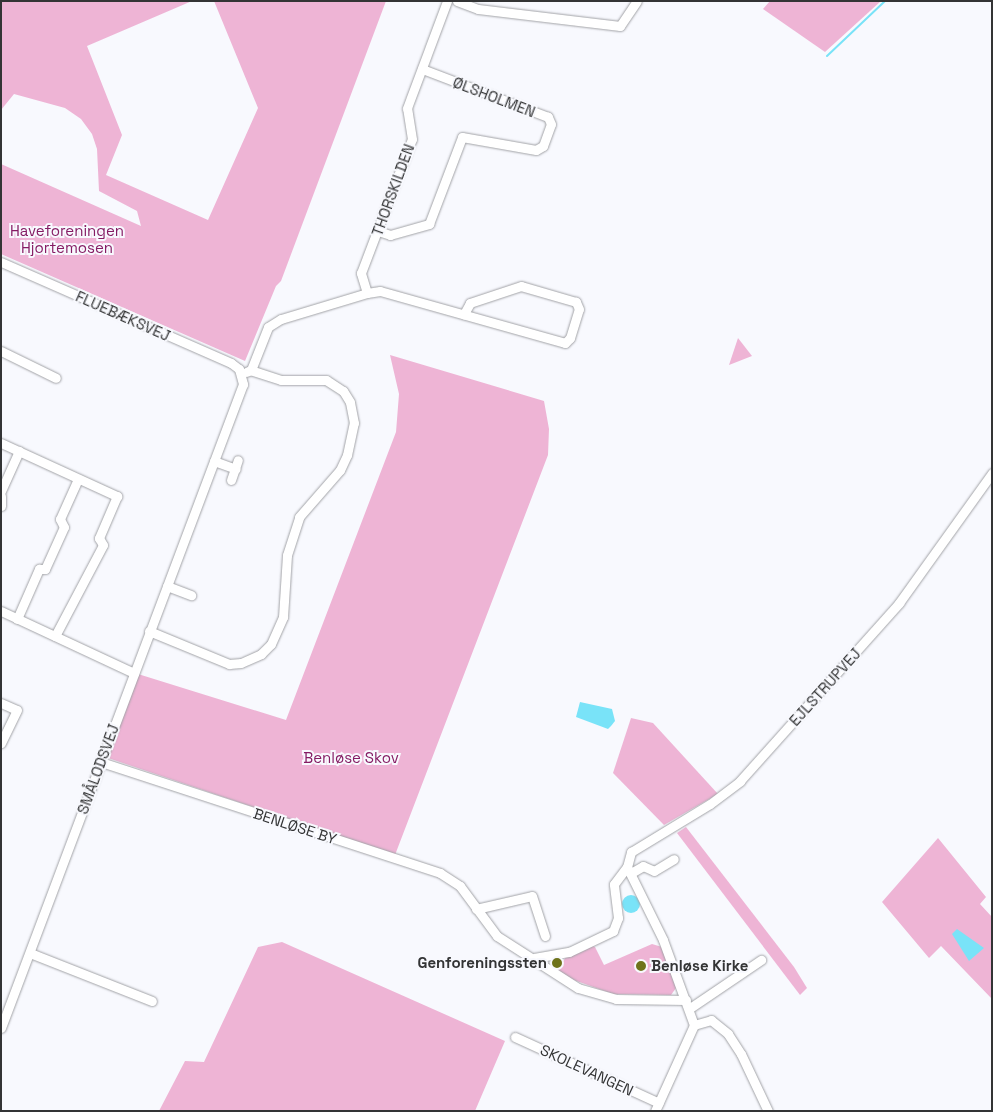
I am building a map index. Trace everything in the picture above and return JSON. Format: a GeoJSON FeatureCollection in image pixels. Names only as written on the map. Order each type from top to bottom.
{"type":"FeatureCollection","features":[{"type":"Feature","properties":{"kind":"street","name":"THORSKILDEN"},"geometry":{"type":"LineString","coordinates":[[367,293],[361,273],[412,139],[408,108],[447,1]]}},
{"type":"Feature","properties":{"kind":"street"},"geometry":{"type":"LineString","coordinates":[[457,1],[478,9],[620,26],[637,1]]}},
{"type":"Feature","properties":{"kind":"street","name":"ØLSHOLMEN"},"geometry":{"type":"LineString","coordinates":[[378,231],[390,234],[429,224],[462,137],[536,150],[543,146],[551,124],[548,117],[422,69]]}},
{"type":"Feature","properties":{"kind":"street","name":"FLUEBÆKSVEJ"},"geometry":{"type":"LineString","coordinates":[[1,262],[231,363],[241,374]]}},
{"type":"Feature","properties":{"kind":"street"},"geometry":{"type":"LineString","coordinates":[[251,370],[268,327],[281,319],[367,293],[380,291],[565,343],[570,338],[579,309],[576,302],[521,286],[470,304],[464,314]]}},
{"type":"Feature","properties":{"kind":"street"},"geometry":{"type":"LineString","coordinates":[[1,351],[56,378]]}},
{"type":"Feature","properties":{"kind":"street"},"geometry":{"type":"LineString","coordinates":[[149,631],[228,664],[241,663],[261,654],[274,638],[283,617],[288,555],[299,517],[340,470],[347,455],[354,423],[350,402],[343,391],[326,380],[281,380],[251,370],[241,374]]}},
{"type":"Feature","properties":{"kind":"street","name":"SMÅLODSVEJ"},"geometry":{"type":"LineString","coordinates":[[1,1028],[149,631],[242,390],[241,374]]}},
{"type":"Feature","properties":{"kind":"street"},"geometry":{"type":"LineString","coordinates":[[1,443],[117,496],[99,538],[103,545],[55,636]]}},
{"type":"Feature","properties":{"kind":"street"},"geometry":{"type":"LineString","coordinates":[[1,491],[19,451]]}},
{"type":"Feature","properties":{"kind":"street"},"geometry":{"type":"LineString","coordinates":[[214,461],[237,464],[231,480]]}},
{"type":"Feature","properties":{"kind":"street","name":"EJLSTRUPVEJ"},"geometry":{"type":"LineString","coordinates":[[629,870],[631,852],[710,804],[740,781],[899,603],[992,473]]}},
{"type":"Feature","properties":{"kind":"street"},"geometry":{"type":"LineString","coordinates":[[17,619],[40,569],[45,569],[64,527],[60,519],[78,478]]}},
{"type":"Feature","properties":{"kind":"street"},"geometry":{"type":"LineString","coordinates":[[1,496],[1,506]]}},
{"type":"Feature","properties":{"kind":"street"},"geometry":{"type":"LineString","coordinates":[[167,586],[191,595]]}},
{"type":"Feature","properties":{"kind":"street"},"geometry":{"type":"LineString","coordinates":[[1,612],[134,673]]}},
{"type":"Feature","properties":{"kind":"street"},"geometry":{"type":"LineString","coordinates":[[1,703],[17,710],[1,743]]}},
{"type":"Feature","properties":{"kind":"street","name":"BENLØSE BY"},"geometry":{"type":"LineString","coordinates":[[101,762],[440,873],[460,886],[497,936],[549,967],[566,982],[601,996],[688,1004],[711,1020],[728,1034],[738,1048],[768,1111]]}},
{"type":"Feature","properties":{"kind":"street"},"geometry":{"type":"LineString","coordinates":[[534,958],[550,957],[612,931],[618,918],[614,884],[629,870],[643,866],[654,871],[674,859]]}},
{"type":"Feature","properties":{"kind":"street"},"geometry":{"type":"LineString","coordinates":[[629,870],[663,940],[688,1004],[694,1025],[657,1107]]}},
{"type":"Feature","properties":{"kind":"street"},"geometry":{"type":"LineString","coordinates":[[476,910],[532,896],[545,936]]}},
{"type":"Feature","properties":{"kind":"street"},"geometry":{"type":"LineString","coordinates":[[30,952],[152,1001]]}},
{"type":"Feature","properties":{"kind":"street"},"geometry":{"type":"LineString","coordinates":[[549,967],[550,957]]}},
{"type":"Feature","properties":{"kind":"street"},"geometry":{"type":"LineString","coordinates":[[688,1004],[761,960]]}},
{"type":"Feature","properties":{"kind":"street"},"geometry":{"type":"LineString","coordinates":[[694,1025],[711,1020]]}},
{"type":"Feature","properties":{"kind":"street","name":"SKOLEVANGEN"},"geometry":{"type":"LineString","coordinates":[[515,1037],[657,1107]]}},
{"type":"Feature","properties":{"kind":"green space","name":"Haveforeningen Hjortemosen"},"geometry":{"type":"Polygon","coordinates":[[[1,1],[192,1],[87,46],[122,135],[106,175],[208,220],[258,108],[214,1],[386,1],[281,281],[276,286],[245,361],[1,254],[1,164],[141,226],[137,211],[99,191],[97,149],[92,134],[81,119],[65,108],[14,94],[1,110],[1,1]]]}},
{"type":"Feature","properties":{"kind":"green space"},"geometry":{"type":"Polygon","coordinates":[[[770,1],[881,1],[825,52],[763,9],[770,1]]]}},
{"type":"Feature","properties":{"kind":"green space"},"geometry":{"type":"Polygon","coordinates":[[[738,338],[752,356],[729,365],[738,338]]]}},
{"type":"Feature","properties":{"kind":"green space","name":"Benløse Skov"},"geometry":{"type":"Polygon","coordinates":[[[390,355],[544,401],[549,429],[548,455],[395,855],[108,758],[138,674],[286,720],[396,432],[399,394],[390,355]]]}},
{"type":"Feature","properties":{"kind":"green space"},"geometry":{"type":"Polygon","coordinates":[[[631,718],[653,723],[718,794],[664,825],[613,773],[631,718]]]}},
{"type":"Feature","properties":{"kind":"green space"},"geometry":{"type":"Polygon","coordinates":[[[686,827],[794,967],[807,988],[800,995],[677,833],[686,827]]]}},
{"type":"Feature","properties":{"kind":"green space"},"geometry":{"type":"Polygon","coordinates":[[[938,838],[986,897],[980,904],[992,917],[992,999],[941,946],[929,958],[882,902],[938,838]]]}},
{"type":"Feature","properties":{"kind":"green space"},"geometry":{"type":"Polygon","coordinates":[[[282,942],[505,1041],[475,1111],[159,1111],[185,1061],[204,1062],[258,947],[282,942]]]}},
{"type":"Feature","properties":{"kind":"green space"},"geometry":{"type":"Polygon","coordinates":[[[652,944],[662,947],[676,988],[671,995],[613,994],[571,979],[558,970],[567,955],[591,945],[595,947],[604,965],[652,944]]]}},
{"type":"Feature","properties":{"kind":"water"},"geometry":{"type":"Polygon","coordinates":[[[580,702],[612,709],[615,721],[608,729],[576,717],[580,702]]]}},
{"type":"Feature","properties":{"kind":"water"},"geometry":{"type":"Polygon","coordinates":[[[627,895],[635,895],[640,900],[638,911],[627,913],[622,908],[622,900],[627,895]]]}},
{"type":"Feature","properties":{"kind":"water"},"geometry":{"type":"Polygon","coordinates":[[[957,929],[984,948],[969,961],[952,934],[957,929]]]}},
{"type":"Feature","properties":{"kind":"waterway"},"geometry":{"type":"LineString","coordinates":[[827,56],[885,1]]}},
{"type":"Feature","properties":{"kind":"place","name":"Genforeningssten"},"geometry":{"type":"Point","coordinates":[557,963]}},
{"type":"Feature","properties":{"kind":"place","name":"Benløse Kirke"},"geometry":{"type":"Point","coordinates":[641,966]}}]}
